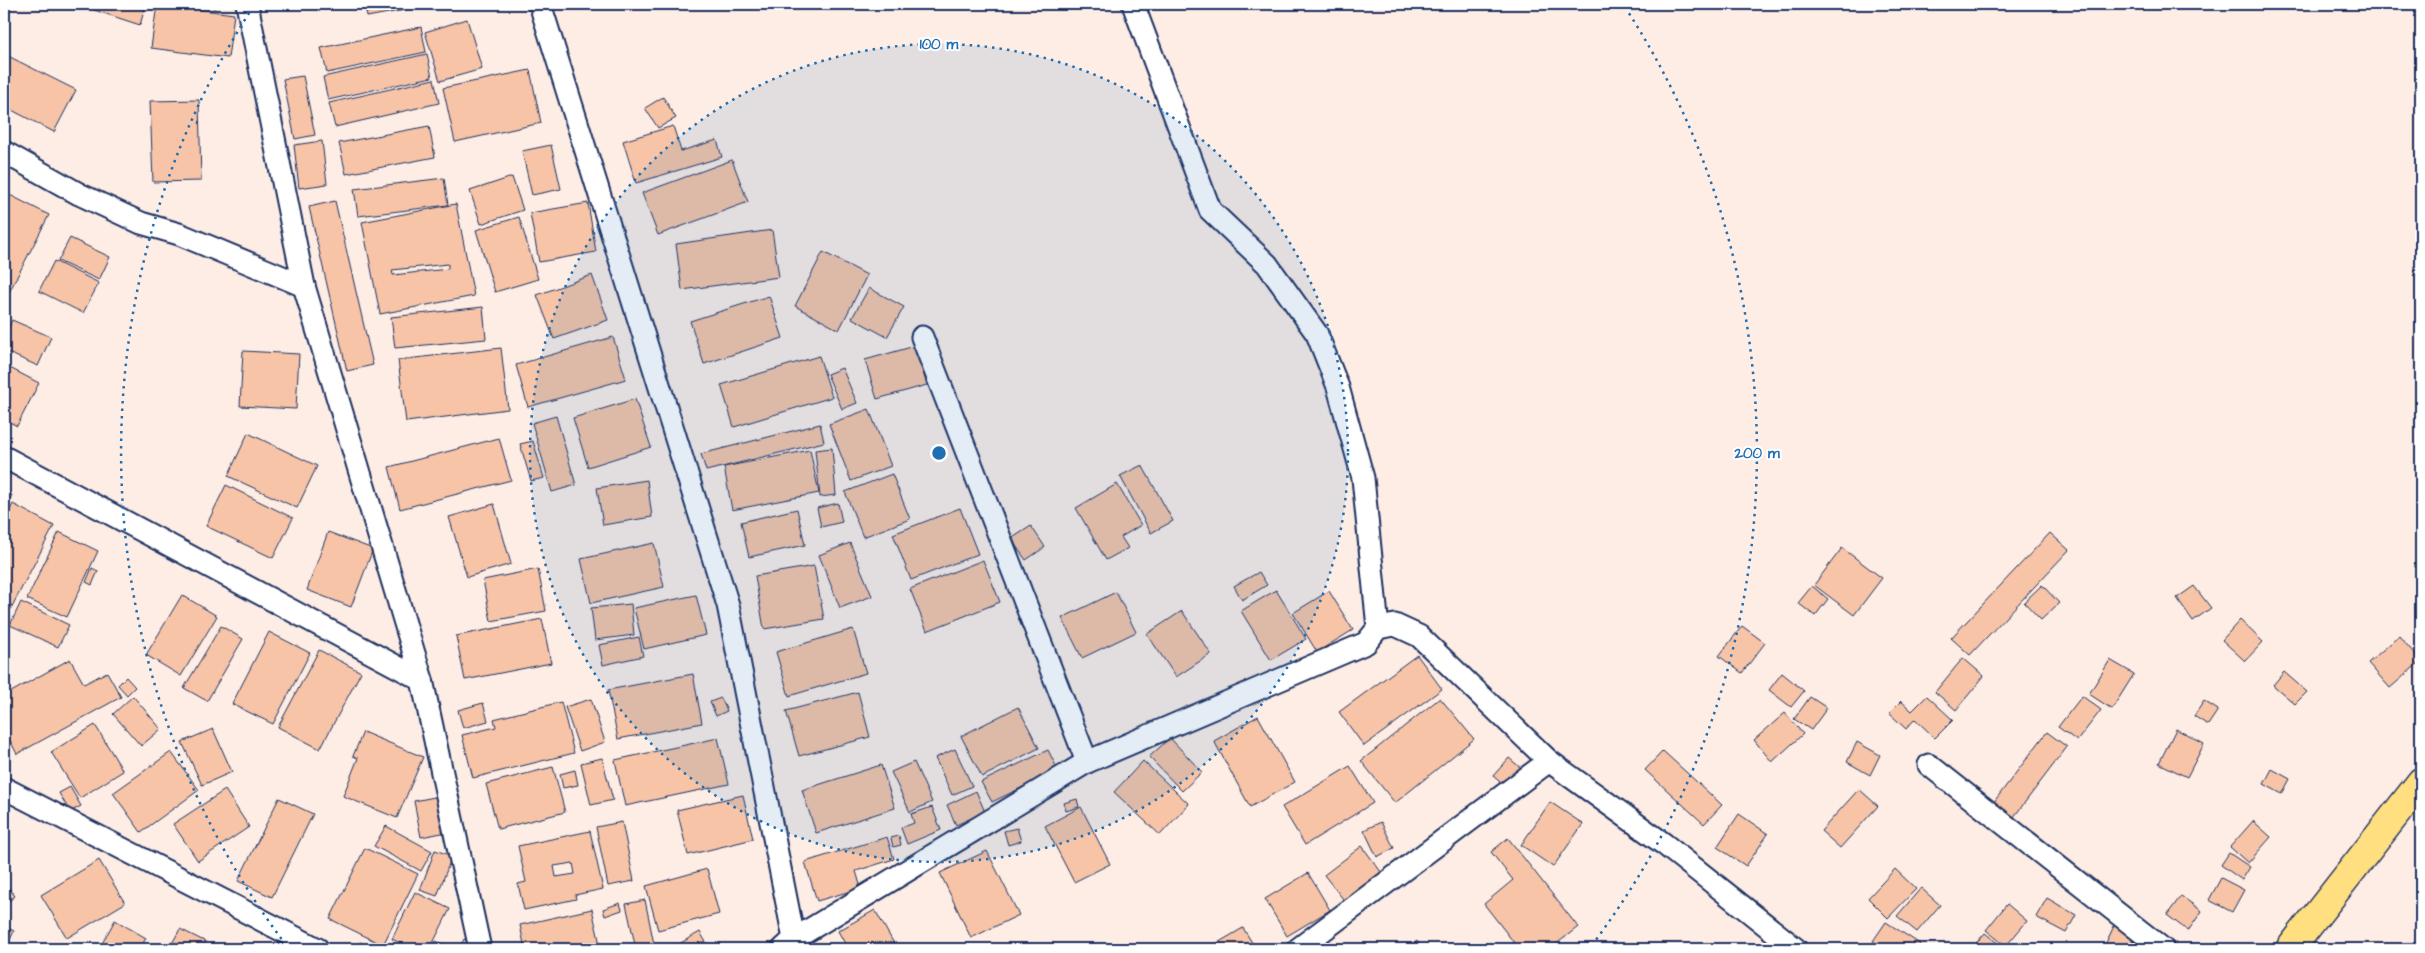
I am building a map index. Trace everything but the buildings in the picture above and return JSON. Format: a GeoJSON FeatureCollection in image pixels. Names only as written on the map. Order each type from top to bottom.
{"type":"FeatureCollection","features":[{"type":"Feature","properties":{"kind":"main road"},"geometry":{"type":"LineString","coordinates":[[2290,949],[2421,782]]}},
{"type":"Feature","properties":{"kind":"street"},"geometry":{"type":"LineString","coordinates":[[247,4],[304,286],[422,680],[480,949]]}},
{"type":"Feature","properties":{"kind":"street"},"geometry":{"type":"LineString","coordinates":[[540,4],[728,605],[793,946],[1087,762],[1366,643],[1378,628],[1363,478],[1338,387],[1317,334],[1267,264],[1210,210],[1133,4]]}},
{"type":"Feature","properties":{"kind":"street"},"geometry":{"type":"LineString","coordinates":[[4,152],[78,194],[141,223],[179,234],[304,286]]}},
{"type":"Feature","properties":{"kind":"street"},"geometry":{"type":"LineString","coordinates":[[922,338],[1087,762]]}},
{"type":"Feature","properties":{"kind":"street"},"geometry":{"type":"LineString","coordinates":[[4,457],[422,680]]}},
{"type":"Feature","properties":{"kind":"street"},"geometry":{"type":"LineString","coordinates":[[1378,628],[1395,626],[1419,636],[1549,761],[1664,844],[1796,949]]}},
{"type":"Feature","properties":{"kind":"street"},"geometry":{"type":"LineString","coordinates":[[1298,949],[1549,761]]}},
{"type":"Feature","properties":{"kind":"street"},"geometry":{"type":"LineString","coordinates":[[1929,765],[2162,949]]}},
{"type":"Feature","properties":{"kind":"street"},"geometry":{"type":"LineString","coordinates":[[4,788],[318,949]]}}]}
